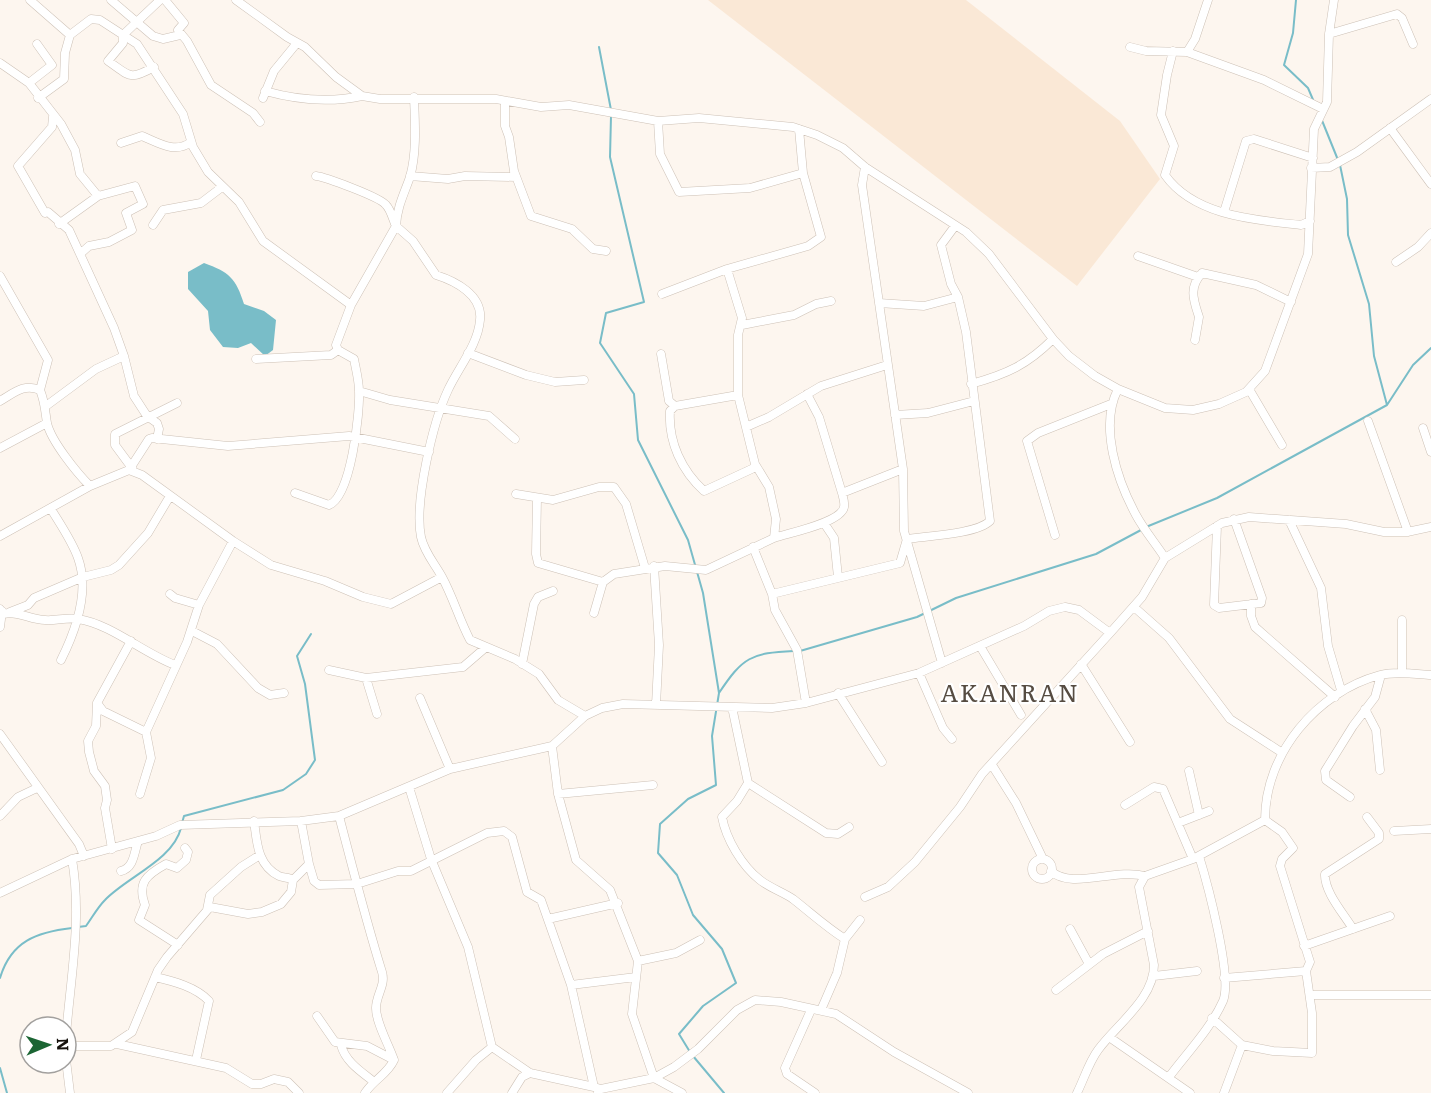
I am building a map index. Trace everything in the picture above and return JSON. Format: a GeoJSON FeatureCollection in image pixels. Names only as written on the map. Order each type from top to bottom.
{"type":"FeatureCollection","features":[{"type":"Feature","properties":{"kind":"street"},"geometry":{"type":"LineString","coordinates":[[30,0],[70,35]]}},
{"type":"Feature","properties":{"kind":"street"},"geometry":{"type":"LineString","coordinates":[[111,0],[153,36],[163,39],[180,35]]}},
{"type":"Feature","properties":{"kind":"street"},"geometry":{"type":"LineString","coordinates":[[154,67],[136,77],[130,77],[108,61],[123,43],[123,35],[160,0]]}},
{"type":"Feature","properties":{"kind":"street"},"geometry":{"type":"LineString","coordinates":[[165,0],[184,23],[178,30],[180,35],[187,41],[211,85],[253,113],[260,122]]}},
{"type":"Feature","properties":{"kind":"street"},"geometry":{"type":"LineString","coordinates":[[236,0],[305,47],[336,77],[362,96]]}},
{"type":"Feature","properties":{"kind":"street"},"geometry":{"type":"LineString","coordinates":[[1187,52],[1195,39],[1208,0]]}},
{"type":"Feature","properties":{"kind":"street"},"geometry":{"type":"LineString","coordinates":[[297,43],[274,71],[264,94],[302,100],[344,100],[362,96],[380,99],[414,97],[505,102],[541,107],[569,105],[658,121],[699,118],[799,129],[843,148],[865,167],[966,232],[989,254],[1008,282],[1069,356],[1118,389],[1165,408],[1193,410],[1219,404],[1249,388],[1265,371],[1308,254],[1314,129],[1327,102],[1329,34],[1334,0]]}},
{"type":"Feature","properties":{"kind":"street"},"geometry":{"type":"LineString","coordinates":[[1329,34],[1397,15],[1402,18],[1413,44]]}},
{"type":"Feature","properties":{"kind":"street"},"geometry":{"type":"LineString","coordinates":[[38,98],[64,79],[65,53],[70,35],[91,19],[100,20],[137,44],[183,114],[191,142],[208,172],[239,202],[263,241],[351,305]]}},
{"type":"Feature","properties":{"kind":"street"},"geometry":{"type":"LineString","coordinates":[[28,83],[52,65],[37,44]]}},
{"type":"Feature","properties":{"kind":"street"},"geometry":{"type":"LineString","coordinates":[[1130,47],[1146,51],[1187,52],[1264,80],[1323,110]]}},
{"type":"Feature","properties":{"kind":"street"},"geometry":{"type":"LineString","coordinates":[[1173,51],[1161,104],[1161,115],[1174,146],[1165,174],[1170,182],[1193,200],[1224,212],[1255,220],[1301,225],[1310,221]]}},
{"type":"Feature","properties":{"kind":"street"},"geometry":{"type":"LineString","coordinates":[[0,63],[28,83],[53,117],[65,129],[75,150],[80,174],[98,196]]}},
{"type":"Feature","properties":{"kind":"street"},"geometry":{"type":"LineString","coordinates":[[295,493],[328,505],[334,502],[343,488],[356,437],[359,391],[354,359],[338,350],[336,345],[351,305],[396,226],[397,213],[410,176],[414,149],[414,97]]}},
{"type":"Feature","properties":{"kind":"street"},"geometry":{"type":"LineString","coordinates":[[1311,168],[1330,167],[1431,99]]}},
{"type":"Feature","properties":{"kind":"street"},"geometry":{"type":"LineString","coordinates":[[505,102],[505,126],[516,177],[533,218],[572,229],[593,249],[606,251]]}},
{"type":"Feature","properties":{"kind":"street"},"geometry":{"type":"LineString","coordinates":[[53,117],[52,127],[18,166],[45,213],[48,212],[69,230],[114,328],[134,396],[147,416],[157,423],[159,429],[157,439]]}},
{"type":"Feature","properties":{"kind":"street"},"geometry":{"type":"LineString","coordinates":[[658,121],[660,154],[679,192],[750,188],[803,174]]}},
{"type":"Feature","properties":{"kind":"street"},"geometry":{"type":"LineString","coordinates":[[1390,128],[1431,184]]}},
{"type":"Feature","properties":{"kind":"street"},"geometry":{"type":"LineString","coordinates":[[662,294],[727,269],[808,246],[821,237],[803,174],[799,129]]}},
{"type":"Feature","properties":{"kind":"street"},"geometry":{"type":"LineString","coordinates":[[121,143],[142,136],[169,148],[183,148],[191,142]]}},
{"type":"Feature","properties":{"kind":"street"},"geometry":{"type":"LineString","coordinates":[[1224,212],[1246,141],[1254,139],[1313,158]]}},
{"type":"Feature","properties":{"kind":"street"},"geometry":{"type":"LineString","coordinates":[[865,167],[862,185],[886,365],[903,469],[904,531],[942,663]]}},
{"type":"Feature","properties":{"kind":"street"},"geometry":{"type":"LineString","coordinates":[[316,176],[363,192],[386,204],[396,226],[413,241],[436,275],[449,279],[468,291],[476,302],[480,320],[468,353],[440,409],[429,452],[421,510],[421,537],[470,639],[539,674],[558,700],[585,716]]}},
{"type":"Feature","properties":{"kind":"street"},"geometry":{"type":"LineString","coordinates":[[410,176],[448,179],[465,176],[516,177]]}},
{"type":"Feature","properties":{"kind":"street"},"geometry":{"type":"LineString","coordinates":[[60,224],[98,196],[135,186],[143,204],[126,213],[132,230],[109,242],[89,246],[80,254]]}},
{"type":"Feature","properties":{"kind":"street"},"geometry":{"type":"LineString","coordinates":[[153,225],[163,210],[201,203],[222,187]]}},
{"type":"Feature","properties":{"kind":"street"},"geometry":{"type":"LineString","coordinates":[[907,539],[967,531],[986,525],[990,521],[958,297],[951,284],[941,245],[955,226]]}},
{"type":"Feature","properties":{"kind":"street"},"geometry":{"type":"LineString","coordinates":[[1396,262],[1418,247],[1431,233]]}},
{"type":"Feature","properties":{"kind":"street"},"geometry":{"type":"LineString","coordinates":[[1138,256],[1198,277]]}},
{"type":"Feature","properties":{"kind":"street"},"geometry":{"type":"LineString","coordinates":[[727,269],[742,325],[738,335],[738,396],[756,467],[769,488],[776,519],[774,538]]}},
{"type":"Feature","properties":{"kind":"street"},"geometry":{"type":"LineString","coordinates":[[1195,340],[1199,316],[1193,306],[1192,297],[1198,277],[1202,273],[1238,280],[1291,302]]}},
{"type":"Feature","properties":{"kind":"street"},"geometry":{"type":"LineString","coordinates":[[0,276],[48,360],[40,390],[46,406],[47,423],[77,473],[90,486]]}},
{"type":"Feature","properties":{"kind":"street"},"geometry":{"type":"LineString","coordinates":[[879,303],[924,306],[958,297]]}},
{"type":"Feature","properties":{"kind":"street"},"geometry":{"type":"LineString","coordinates":[[742,325],[795,315],[816,304],[831,301]]}},
{"type":"Feature","properties":{"kind":"street"},"geometry":{"type":"LineString","coordinates":[[971,384],[994,378],[1033,359],[1053,339]]}},
{"type":"Feature","properties":{"kind":"street"},"geometry":{"type":"LineString","coordinates":[[256,359],[331,355],[338,350]]}},
{"type":"Feature","properties":{"kind":"street"},"geometry":{"type":"LineString","coordinates":[[468,353],[526,375],[555,382],[584,380]]}},
{"type":"Feature","properties":{"kind":"street"},"geometry":{"type":"LineString","coordinates":[[661,354],[669,401],[675,406]]}},
{"type":"Feature","properties":{"kind":"street"},"geometry":{"type":"LineString","coordinates":[[46,406],[96,369],[124,356]]}},
{"type":"Feature","properties":{"kind":"street"},"geometry":{"type":"LineString","coordinates":[[746,427],[769,417],[821,386],[886,365]]}},
{"type":"Feature","properties":{"kind":"street"},"geometry":{"type":"LineString","coordinates":[[0,401],[23,387],[31,386],[40,390]]}},
{"type":"Feature","properties":{"kind":"street"},"geometry":{"type":"LineString","coordinates":[[1249,388],[1282,445]]}},
{"type":"Feature","properties":{"kind":"street"},"geometry":{"type":"LineString","coordinates":[[1118,389],[1111,404],[1111,438],[1118,470],[1136,515],[1165,558]]}},
{"type":"Feature","properties":{"kind":"street"},"geometry":{"type":"LineString","coordinates":[[359,391],[440,409],[489,416],[515,439]]}},
{"type":"Feature","properties":{"kind":"street"},"geometry":{"type":"LineString","coordinates":[[594,613],[603,582],[614,574],[654,566],[706,570],[774,538],[824,523],[840,514],[844,508],[842,493],[819,417],[807,394]]}},
{"type":"Feature","properties":{"kind":"street"},"geometry":{"type":"LineString","coordinates":[[738,396],[675,406],[670,411],[669,424],[685,472],[704,491],[756,467]]}},
{"type":"Feature","properties":{"kind":"street"},"geometry":{"type":"LineString","coordinates":[[895,415],[928,413],[974,400]]}},
{"type":"Feature","properties":{"kind":"street"},"geometry":{"type":"LineString","coordinates":[[177,403],[115,434],[114,439],[130,469],[142,475],[233,541],[271,565],[325,581],[363,597],[391,604],[442,577]]}},
{"type":"Feature","properties":{"kind":"street"},"geometry":{"type":"LineString","coordinates":[[1055,535],[1027,441],[1038,433],[1111,404]]}},
{"type":"Feature","properties":{"kind":"street"},"geometry":{"type":"LineString","coordinates":[[1368,421],[1408,532]]}},
{"type":"Feature","properties":{"kind":"street"},"geometry":{"type":"LineString","coordinates":[[0,448],[47,423]]}},
{"type":"Feature","properties":{"kind":"street"},"geometry":{"type":"LineString","coordinates":[[1423,428],[1431,452]]}},
{"type":"Feature","properties":{"kind":"street"},"geometry":{"type":"LineString","coordinates":[[130,469],[132,462],[149,439],[228,446],[317,437],[356,437],[429,452]]}},
{"type":"Feature","properties":{"kind":"street"},"geometry":{"type":"LineString","coordinates":[[0,536],[90,486],[130,469]]}},
{"type":"Feature","properties":{"kind":"street"},"geometry":{"type":"LineString","coordinates":[[842,493],[903,469]]}},
{"type":"Feature","properties":{"kind":"street"},"geometry":{"type":"LineString","coordinates":[[516,494],[553,500],[599,488],[614,487],[626,504],[645,568]]}},
{"type":"Feature","properties":{"kind":"street"},"geometry":{"type":"LineString","coordinates":[[3,610],[28,604],[34,598],[83,577],[111,570],[119,565],[148,533],[170,496]]}},
{"type":"Feature","properties":{"kind":"street"},"geometry":{"type":"LineString","coordinates":[[537,498],[536,554],[538,563],[603,582]]}},
{"type":"Feature","properties":{"kind":"street"},"geometry":{"type":"LineString","coordinates":[[51,509],[78,556],[83,577],[79,619],[61,660]]}},
{"type":"Feature","properties":{"kind":"street"},"geometry":{"type":"LineString","coordinates":[[1217,526],[1215,604],[1219,608],[1261,603],[1262,598],[1234,519]]}},
{"type":"Feature","properties":{"kind":"street"},"geometry":{"type":"LineString","coordinates":[[865,897],[888,887],[915,862],[992,765],[1134,607],[1165,558],[1217,526],[1234,519],[1346,524],[1384,532],[1408,532],[1431,527]]}},
{"type":"Feature","properties":{"kind":"street"},"geometry":{"type":"LineString","coordinates":[[1289,520],[1321,588],[1328,646],[1338,693]]}},
{"type":"Feature","properties":{"kind":"street"},"geometry":{"type":"LineString","coordinates":[[824,523],[834,538],[838,578]]}},
{"type":"Feature","properties":{"kind":"street"},"geometry":{"type":"LineString","coordinates":[[772,594],[900,563],[907,539]]}},
{"type":"Feature","properties":{"kind":"street"},"geometry":{"type":"LineString","coordinates":[[140,794],[151,758],[146,732],[192,631],[199,605],[233,541]]}},
{"type":"Feature","properties":{"kind":"street"},"geometry":{"type":"LineString","coordinates":[[753,547],[772,594],[775,610],[797,650],[806,702]]}},
{"type":"Feature","properties":{"kind":"street"},"geometry":{"type":"LineString","coordinates":[[654,566],[659,645],[656,705]]}},
{"type":"Feature","properties":{"kind":"street"},"geometry":{"type":"LineString","coordinates":[[522,664],[534,604],[538,597],[553,591]]}},
{"type":"Feature","properties":{"kind":"street"},"geometry":{"type":"LineString","coordinates":[[170,594],[199,605]]}},
{"type":"Feature","properties":{"kind":"street"},"geometry":{"type":"LineString","coordinates":[[1251,604],[1251,616],[1255,627],[1338,693]]}},
{"type":"Feature","properties":{"kind":"street"},"geometry":{"type":"LineString","coordinates":[[1134,607],[1169,638],[1230,719],[1281,752]]}},
{"type":"Feature","properties":{"kind":"street"},"geometry":{"type":"LineString","coordinates":[[0,893],[72,859],[112,849],[183,825],[301,821],[339,816],[450,769],[552,746],[585,716],[602,708],[623,704],[772,708],[806,702],[919,673],[1024,626],[1048,611],[1065,608],[1079,610],[1110,633]]}},
{"type":"Feature","properties":{"kind":"street"},"geometry":{"type":"LineString","coordinates":[[3,610],[46,621],[79,619],[131,641],[150,656],[175,665]]}},
{"type":"Feature","properties":{"kind":"street"},"geometry":{"type":"LineString","coordinates":[[0,627],[3,610]]}},
{"type":"Feature","properties":{"kind":"street"},"geometry":{"type":"LineString","coordinates":[[1402,620],[1402,673]]}},
{"type":"Feature","properties":{"kind":"street"},"geometry":{"type":"LineString","coordinates":[[192,631],[217,644],[258,687],[270,695],[284,693]]}},
{"type":"Feature","properties":{"kind":"street"},"geometry":{"type":"LineString","coordinates":[[112,849],[105,808],[105,786],[94,771],[88,741],[96,726],[97,703],[131,641]]}},
{"type":"Feature","properties":{"kind":"street"},"geometry":{"type":"LineString","coordinates":[[980,646],[1021,714]]}},
{"type":"Feature","properties":{"kind":"street"},"geometry":{"type":"LineString","coordinates":[[329,670],[366,678],[463,667],[485,648]]}},
{"type":"Feature","properties":{"kind":"street"},"geometry":{"type":"LineString","coordinates":[[1081,664],[1130,742]]}},
{"type":"Feature","properties":{"kind":"street"},"geometry":{"type":"LineString","coordinates":[[919,673],[943,728],[952,739]]}},
{"type":"Feature","properties":{"kind":"street"},"geometry":{"type":"LineString","coordinates":[[1265,820],[1265,802],[1273,769],[1281,752],[1308,718],[1338,693],[1381,675],[1402,673],[1431,675]]}},
{"type":"Feature","properties":{"kind":"street"},"geometry":{"type":"LineString","coordinates":[[1350,797],[1324,776],[1365,709],[1376,697],[1381,675]]}},
{"type":"Feature","properties":{"kind":"street"},"geometry":{"type":"LineString","coordinates":[[366,678],[376,714]]}},
{"type":"Feature","properties":{"kind":"street"},"geometry":{"type":"LineString","coordinates":[[838,693],[882,762]]}},
{"type":"Feature","properties":{"kind":"street"},"geometry":{"type":"LineString","coordinates":[[420,698],[450,769]]}},
{"type":"Feature","properties":{"kind":"street"},"geometry":{"type":"LineString","coordinates":[[97,703],[103,711],[146,732]]}},
{"type":"Feature","properties":{"kind":"street"},"geometry":{"type":"LineString","coordinates":[[732,707],[748,783],[737,801],[722,817],[725,830],[737,852],[760,880],[792,899],[821,924],[845,939]]}},
{"type":"Feature","properties":{"kind":"street"},"geometry":{"type":"LineString","coordinates":[[1365,709],[1377,735],[1380,770]]}},
{"type":"Feature","properties":{"kind":"street"},"geometry":{"type":"LineString","coordinates":[[0,734],[79,844],[84,855]]}},
{"type":"Feature","properties":{"kind":"street"},"geometry":{"type":"LineString","coordinates":[[552,746],[558,794],[576,860],[610,890],[618,903],[638,962],[632,1014],[654,1078],[682,1093]]}},
{"type":"Feature","properties":{"kind":"street"},"geometry":{"type":"LineString","coordinates":[[992,765],[1016,802],[1043,859],[1048,861],[1051,871],[1062,879],[1130,872],[1145,876],[1196,858],[1265,820]]}},
{"type":"Feature","properties":{"kind":"street"},"geometry":{"type":"LineString","coordinates":[[1189,771],[1198,815]]}},
{"type":"Feature","properties":{"kind":"street"},"geometry":{"type":"LineString","coordinates":[[748,783],[826,833],[838,834],[849,826]]}},
{"type":"Feature","properties":{"kind":"street"},"geometry":{"type":"LineString","coordinates":[[558,794],[653,785]]}},
{"type":"Feature","properties":{"kind":"street"},"geometry":{"type":"LineString","coordinates":[[410,787],[431,859],[468,947],[492,1047],[530,1073],[597,1090],[654,1078],[688,1058],[737,1010],[754,1000],[782,1002],[811,1010],[821,1010],[849,1021],[894,1052],[968,1093]]}},
{"type":"Feature","properties":{"kind":"street"},"geometry":{"type":"LineString","coordinates":[[1125,805],[1154,787],[1163,789],[1196,858],[1214,911],[1225,996],[1212,1018],[1169,1077]]}},
{"type":"Feature","properties":{"kind":"street"},"geometry":{"type":"LineString","coordinates":[[0,816],[18,797],[37,788]]}},
{"type":"Feature","properties":{"kind":"street"},"geometry":{"type":"LineString","coordinates":[[1178,823],[1209,811]]}},
{"type":"Feature","properties":{"kind":"street"},"geometry":{"type":"LineString","coordinates":[[339,816],[366,923],[383,973],[384,983],[378,996],[376,1010],[394,1060],[388,1072],[373,1081],[365,1093]]}},
{"type":"Feature","properties":{"kind":"street"},"geometry":{"type":"LineString","coordinates":[[1353,929],[1324,880],[1325,874],[1379,839],[1379,833],[1367,817]]}},
{"type":"Feature","properties":{"kind":"street"},"geometry":{"type":"LineString","coordinates":[[1212,1018],[1242,1045],[1272,1051],[1312,1053],[1311,995],[1306,971],[1310,962],[1280,866],[1282,859],[1293,848],[1282,832],[1265,820]]}},
{"type":"Feature","properties":{"kind":"street"},"geometry":{"type":"LineString","coordinates":[[254,821],[256,845],[263,863],[279,876],[293,880]]}},
{"type":"Feature","properties":{"kind":"street"},"geometry":{"type":"LineString","coordinates":[[301,821],[309,864],[314,881],[319,885],[357,884],[398,871],[411,871],[487,833],[504,831],[512,837],[527,892],[541,900],[571,985],[597,1090]]}},
{"type":"Feature","properties":{"kind":"street"},"geometry":{"type":"LineString","coordinates":[[1394,831],[1431,829]]}},
{"type":"Feature","properties":{"kind":"street"},"geometry":{"type":"LineString","coordinates":[[121,871],[127,869],[131,864],[138,841]]}},
{"type":"Feature","properties":{"kind":"street"},"geometry":{"type":"LineString","coordinates":[[178,945],[139,920],[145,905],[140,893],[141,885],[155,870],[166,864],[177,868],[186,860],[188,852],[185,848]]}},
{"type":"Feature","properties":{"kind":"street"},"geometry":{"type":"LineString","coordinates":[[117,1044],[132,1032],[138,1023],[155,977],[166,957],[207,910],[210,895],[241,867],[260,855]]}},
{"type":"Feature","properties":{"kind":"street"},"geometry":{"type":"LineString","coordinates":[[68,1015],[77,916],[77,891],[72,859]]}},
{"type":"Feature","properties":{"kind":"street"},"geometry":{"type":"LineString","coordinates":[[1043,859],[1033,864],[1034,875],[1044,879],[1051,871]]}},
{"type":"Feature","properties":{"kind":"street"},"geometry":{"type":"LineString","coordinates":[[207,910],[219,907],[248,914],[262,912],[281,904],[291,892],[293,880],[309,864]]}},
{"type":"Feature","properties":{"kind":"street"},"geometry":{"type":"LineString","coordinates":[[1077,1093],[1096,1052],[1142,998],[1154,976],[1139,887],[1145,876]]}},
{"type":"Feature","properties":{"kind":"street"},"geometry":{"type":"LineString","coordinates":[[548,920],[618,903]]}},
{"type":"Feature","properties":{"kind":"street"},"geometry":{"type":"LineString","coordinates":[[1304,946],[1390,916]]}},
{"type":"Feature","properties":{"kind":"street"},"geometry":{"type":"LineString","coordinates":[[821,1010],[837,973],[845,939],[860,920]]}},
{"type":"Feature","properties":{"kind":"street"},"geometry":{"type":"LineString","coordinates":[[1070,929],[1089,964]]}},
{"type":"Feature","properties":{"kind":"street"},"geometry":{"type":"LineString","coordinates":[[1056,990],[1103,954],[1148,931]]}},
{"type":"Feature","properties":{"kind":"street"},"geometry":{"type":"LineString","coordinates":[[638,962],[676,952],[700,940]]}},
{"type":"Feature","properties":{"kind":"street"},"geometry":{"type":"LineString","coordinates":[[1154,976],[1197,970]]}},
{"type":"Feature","properties":{"kind":"street"},"geometry":{"type":"LineString","coordinates":[[1224,978],[1306,971]]}},
{"type":"Feature","properties":{"kind":"street"},"geometry":{"type":"LineString","coordinates":[[155,977],[176,982],[203,995],[208,1001],[196,1060]]}},
{"type":"Feature","properties":{"kind":"street"},"geometry":{"type":"LineString","coordinates":[[571,985],[636,977]]}},
{"type":"Feature","properties":{"kind":"street"},"geometry":{"type":"LineString","coordinates":[[1311,995],[1431,995]]}},
{"type":"Feature","properties":{"kind":"street"},"geometry":{"type":"LineString","coordinates":[[811,1010],[785,1068],[787,1074],[815,1093]]}},
{"type":"Feature","properties":{"kind":"street"},"geometry":{"type":"LineString","coordinates":[[317,1016],[335,1042],[341,1045],[367,1046],[394,1060]]}},
{"type":"Feature","properties":{"kind":"street"},"geometry":{"type":"LineString","coordinates":[[1108,1037],[1190,1093]]}},
{"type":"Feature","properties":{"kind":"street"},"geometry":{"type":"LineString","coordinates":[[78,1046],[117,1044],[196,1060],[226,1068],[252,1084],[261,1084],[274,1079],[288,1082],[299,1093]]}},
{"type":"Feature","properties":{"kind":"street"},"geometry":{"type":"LineString","coordinates":[[341,1045],[343,1053],[373,1081]]}},
{"type":"Feature","properties":{"kind":"street"},"geometry":{"type":"LineString","coordinates":[[1226,1093],[1242,1045]]}},
{"type":"Feature","properties":{"kind":"street"},"geometry":{"type":"LineString","coordinates":[[447,1093],[476,1060],[492,1047]]}},
{"type":"Feature","properties":{"kind":"street"},"geometry":{"type":"LineString","coordinates":[[512,1093],[522,1077],[530,1073]]}},
{"type":"Feature","properties":{"kind":"street"},"geometry":{"type":"LineString","coordinates":[[68,1075],[70,1093]]}},
{"type":"Feature","properties":{"kind":"shaded area"},"geometry":{"type":"Polygon","coordinates":[[[708,0],[966,0],[1120,121],[1160,179],[1077,286],[708,0]]]}},
{"type":"Feature","properties":{"kind":"water"},"geometry":{"type":"Polygon","coordinates":[[[204,263],[230,277],[238,288],[244,304],[264,311],[276,320],[273,350],[265,356],[251,343],[238,348],[223,347],[210,330],[208,311],[188,289],[188,272],[204,263]]]}},
{"type":"Feature","properties":{"kind":"waterway"},"geometry":{"type":"LineString","coordinates":[[1296,0],[1293,33],[1284,65],[1308,88],[1314,102]]}},
{"type":"Feature","properties":{"kind":"waterway"},"geometry":{"type":"LineString","coordinates":[[599,47],[611,110]]}},
{"type":"Feature","properties":{"kind":"waterway"},"geometry":{"type":"LineString","coordinates":[[611,116],[610,157],[644,302],[606,313],[600,343],[634,394],[638,440],[688,540],[703,593],[719,693],[712,736],[716,785],[688,799],[660,824],[658,853],[677,875],[693,915],[722,949],[736,983],[703,1006],[679,1034],[690,1052]]}},
{"type":"Feature","properties":{"kind":"waterway"},"geometry":{"type":"LineString","coordinates":[[1321,118],[1338,160]]}},
{"type":"Feature","properties":{"kind":"waterway"},"geometry":{"type":"LineString","coordinates":[[1340,165],[1347,199],[1348,235],[1369,304],[1374,356],[1387,405]]}},
{"type":"Feature","properties":{"kind":"waterway"},"geometry":{"type":"LineString","coordinates":[[1146,527],[1217,498],[1387,405],[1413,365],[1431,348]]}},
{"type":"Feature","properties":{"kind":"waterway"},"geometry":{"type":"LineString","coordinates":[[800,651],[917,617],[956,598],[1096,554],[1141,530]]}},
{"type":"Feature","properties":{"kind":"waterway"},"geometry":{"type":"LineString","coordinates":[[182,823],[184,816],[283,790],[306,774],[315,760],[305,684],[297,656],[311,634]]}},
{"type":"Feature","properties":{"kind":"waterway"},"geometry":{"type":"LineString","coordinates":[[719,693],[742,664],[749,659],[768,653],[794,651]]}},
{"type":"Feature","properties":{"kind":"waterway"},"geometry":{"type":"LineString","coordinates":[[78,927],[86,926],[105,900],[169,850],[181,828]]}},
{"type":"Feature","properties":{"kind":"waterway"},"geometry":{"type":"LineString","coordinates":[[0,978],[5,965],[18,947],[48,932],[72,928]]}},
{"type":"Feature","properties":{"kind":"waterway"},"geometry":{"type":"LineString","coordinates":[[693,1056],[724,1093]]}},
{"type":"Feature","properties":{"kind":"waterway"},"geometry":{"type":"LineString","coordinates":[[0,1068],[7,1093]]}},
{"type":"Feature","properties":{"kind":"district","name":"AKANRAN"},"geometry":{"type":"Point","coordinates":[1010,694]}}]}
